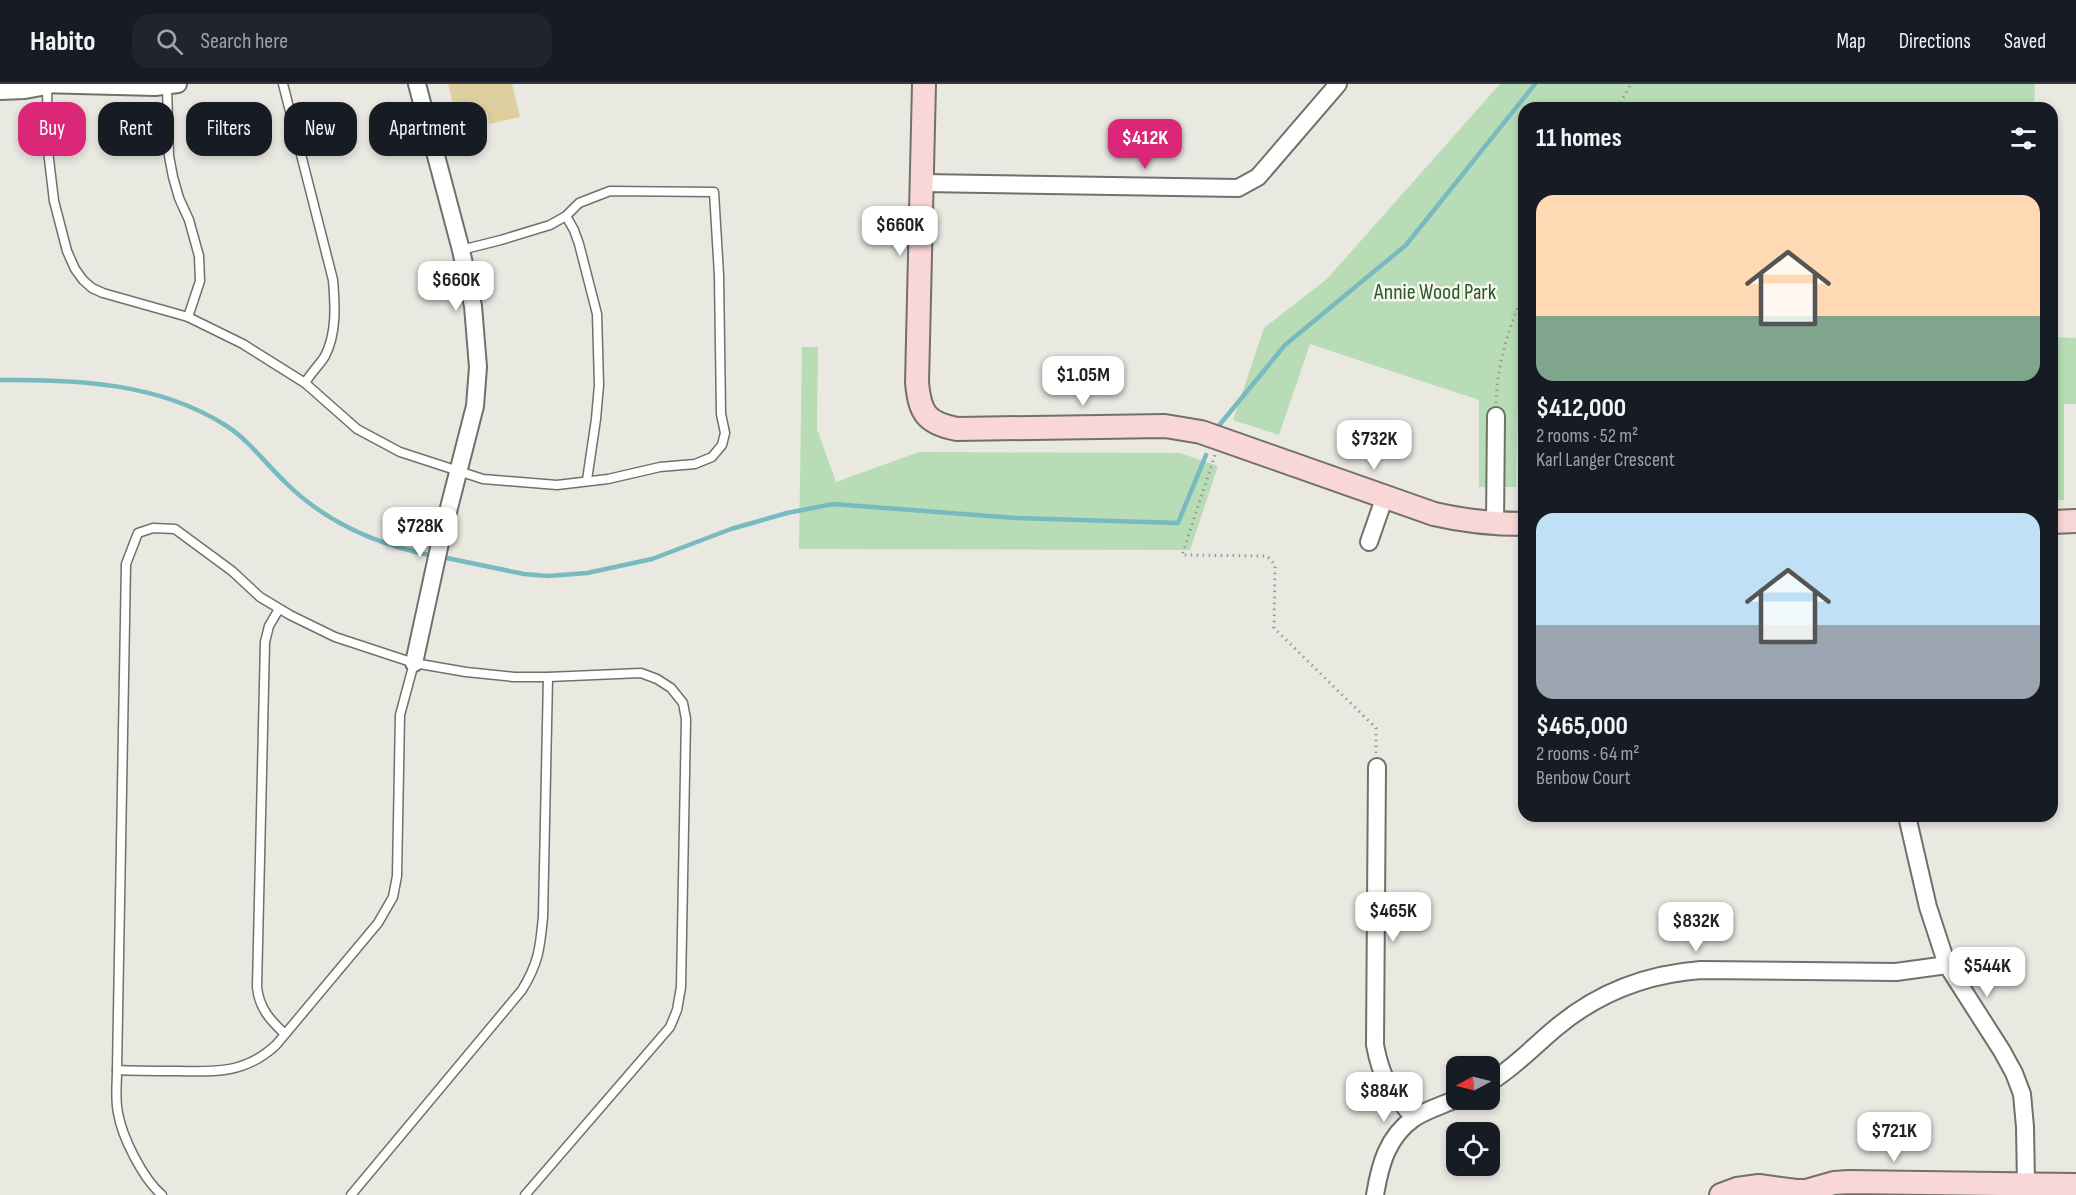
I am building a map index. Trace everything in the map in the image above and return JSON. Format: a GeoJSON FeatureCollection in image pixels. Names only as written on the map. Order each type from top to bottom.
{"type":"FeatureCollection","features":[{"type":"Feature","properties":{"kind":"street"},"geometry":{"type":"LineString","coordinates":[[0,91],[25,90],[44,84],[172,85]]}},
{"type":"Feature","properties":{"kind":"street"},"geometry":{"type":"LineString","coordinates":[[414,663],[440,543],[475,406],[478,367],[473,306],[417,84]]}},
{"type":"Feature","properties":{"kind":"street"},"geometry":{"type":"LineString","coordinates":[[924,84],[918,383],[919,402],[928,417],[940,426],[957,429],[1165,426],[1201,432],[1434,514],[1495,524],[1518,524]]}},
{"type":"Feature","properties":{"kind":"street"},"geometry":{"type":"LineString","coordinates":[[922,183],[1239,188],[1258,177],[1338,84]]}},
{"type":"Feature","properties":{"kind":"street"},"geometry":{"type":"LineString","coordinates":[[1495,524],[1496,416]]}},
{"type":"Feature","properties":{"kind":"street"},"geometry":{"type":"LineString","coordinates":[[1369,542],[1385,496]]}},
{"type":"Feature","properties":{"kind":"street"},"geometry":{"type":"LineString","coordinates":[[2058,522],[2076,521]]}},
{"type":"Feature","properties":{"kind":"street"},"geometry":{"type":"LineString","coordinates":[[1377,767],[1374,1045],[1386,1085],[1414,1118]]}},
{"type":"Feature","properties":{"kind":"street"},"geometry":{"type":"LineString","coordinates":[[1908,822],[1929,907],[1947,965],[2002,1051],[2014,1072],[2022,1094],[2026,1184]]}},
{"type":"Feature","properties":{"kind":"street"},"geometry":{"type":"LineString","coordinates":[[1500,1076],[1584,1006],[1618,988],[1673,972],[1701,970],[1896,972],[1947,965]]}},
{"type":"Feature","properties":{"kind":"street"},"geometry":{"type":"LineString","coordinates":[[1375,1195],[1382,1162],[1392,1139],[1414,1118],[1446,1104]]}},
{"type":"Feature","properties":{"kind":"street"},"geometry":{"type":"LineString","coordinates":[[1721,1195],[1737,1189],[1759,1186],[1796,1193],[1834,1183],[1849,1182],[2076,1185]]}},
{"type":"Feature","properties":{"kind":"lane"},"geometry":{"type":"LineString","coordinates":[[44,84],[52,188],[67,251],[77,273],[96,290],[188,317],[257,351],[305,383],[357,429],[400,452],[483,479],[557,485],[608,479],[660,467],[695,464],[712,457],[723,445],[725,433],[721,414],[719,275],[714,192],[610,191],[579,202],[566,216],[550,225],[460,250]]}},
{"type":"Feature","properties":{"kind":"lane"},"geometry":{"type":"LineString","coordinates":[[284,84],[333,279],[335,302],[333,328],[325,356],[313,369],[305,383]]}},
{"type":"Feature","properties":{"kind":"lane"},"geometry":{"type":"LineString","coordinates":[[172,85],[170,156],[172,177],[189,220],[199,256],[200,281],[188,317]]}},
{"type":"Feature","properties":{"kind":"lane"},"geometry":{"type":"LineString","coordinates":[[566,216],[579,244],[597,314],[599,385],[587,480]]}},
{"type":"Feature","properties":{"kind":"lane"},"geometry":{"type":"LineString","coordinates":[[162,1195],[154,1188],[129,1146],[118,1113],[117,1070],[126,564],[138,533],[153,528],[175,529],[232,571],[260,597],[335,637],[414,663],[475,673],[514,677],[641,673],[657,679],[670,688],[683,703],[687,719],[681,987],[677,1010],[670,1027],[525,1195]]}},
{"type":"Feature","properties":{"kind":"lane"},"geometry":{"type":"LineString","coordinates":[[279,609],[269,626],[265,642],[257,987],[259,1001],[265,1013],[285,1034]]}},
{"type":"Feature","properties":{"kind":"lane"},"geometry":{"type":"LineString","coordinates":[[117,1070],[208,1072],[232,1069],[260,1057],[285,1034],[374,930],[393,897],[397,876],[400,715],[414,663]]}},
{"type":"Feature","properties":{"kind":"lane"},"geometry":{"type":"LineString","coordinates":[[351,1195],[522,990],[534,970],[540,951],[543,917],[548,677]]}},
{"type":"Feature","properties":{"kind":"path"},"geometry":{"type":"LineString","coordinates":[[1620,102],[1631,84]]}},
{"type":"Feature","properties":{"kind":"path"},"geometry":{"type":"LineString","coordinates":[[1496,416],[1496,390],[1508,330],[1518,306]]}},
{"type":"Feature","properties":{"kind":"path"},"geometry":{"type":"LineString","coordinates":[[1222,439],[1182,555],[1267,556],[1275,565],[1274,628],[1376,728],[1377,767]]}},
{"type":"Feature","properties":{"kind":"green space","name":"Annie Wood Park"},"geometry":{"type":"Polygon","coordinates":[[[1500,84],[2035,84],[2034,102],[1518,102],[1516,487],[1479,487],[1479,400],[1310,344],[1279,435],[1233,420],[1264,328],[1327,279],[1500,84]]]}},
{"type":"Feature","properties":{"kind":"green space"},"geometry":{"type":"Polygon","coordinates":[[[2058,337],[2076,338],[2076,404],[2064,404],[2064,500],[2058,500],[2058,337]]]}},
{"type":"Feature","properties":{"kind":"green space"},"geometry":{"type":"Polygon","coordinates":[[[802,347],[818,347],[817,429],[836,482],[919,452],[1180,453],[1218,466],[1190,550],[799,549],[802,347]]]}},
{"type":"Feature","properties":{"kind":"building"},"geometry":{"type":"Polygon","coordinates":[[[448,84],[512,84],[520,117],[489,124],[487,102],[452,102],[448,84]]]}},
{"type":"Feature","properties":{"kind":"waterway"},"geometry":{"type":"LineString","coordinates":[[1521,102],[1535,84]]}},
{"type":"Feature","properties":{"kind":"waterway"},"geometry":{"type":"LineString","coordinates":[[1217,428],[1285,345],[1406,245],[1518,105]]}},
{"type":"Feature","properties":{"kind":"waterway"},"geometry":{"type":"LineString","coordinates":[[0,380],[58,381],[116,386],[173,400],[225,425],[249,444],[301,496],[335,520],[373,538],[434,556]]}},
{"type":"Feature","properties":{"kind":"waterway"},"geometry":{"type":"LineString","coordinates":[[442,557],[524,574],[548,576],[587,573],[652,559],[731,529],[787,513],[833,504],[1015,518],[1178,523],[1206,455]]}}]}
